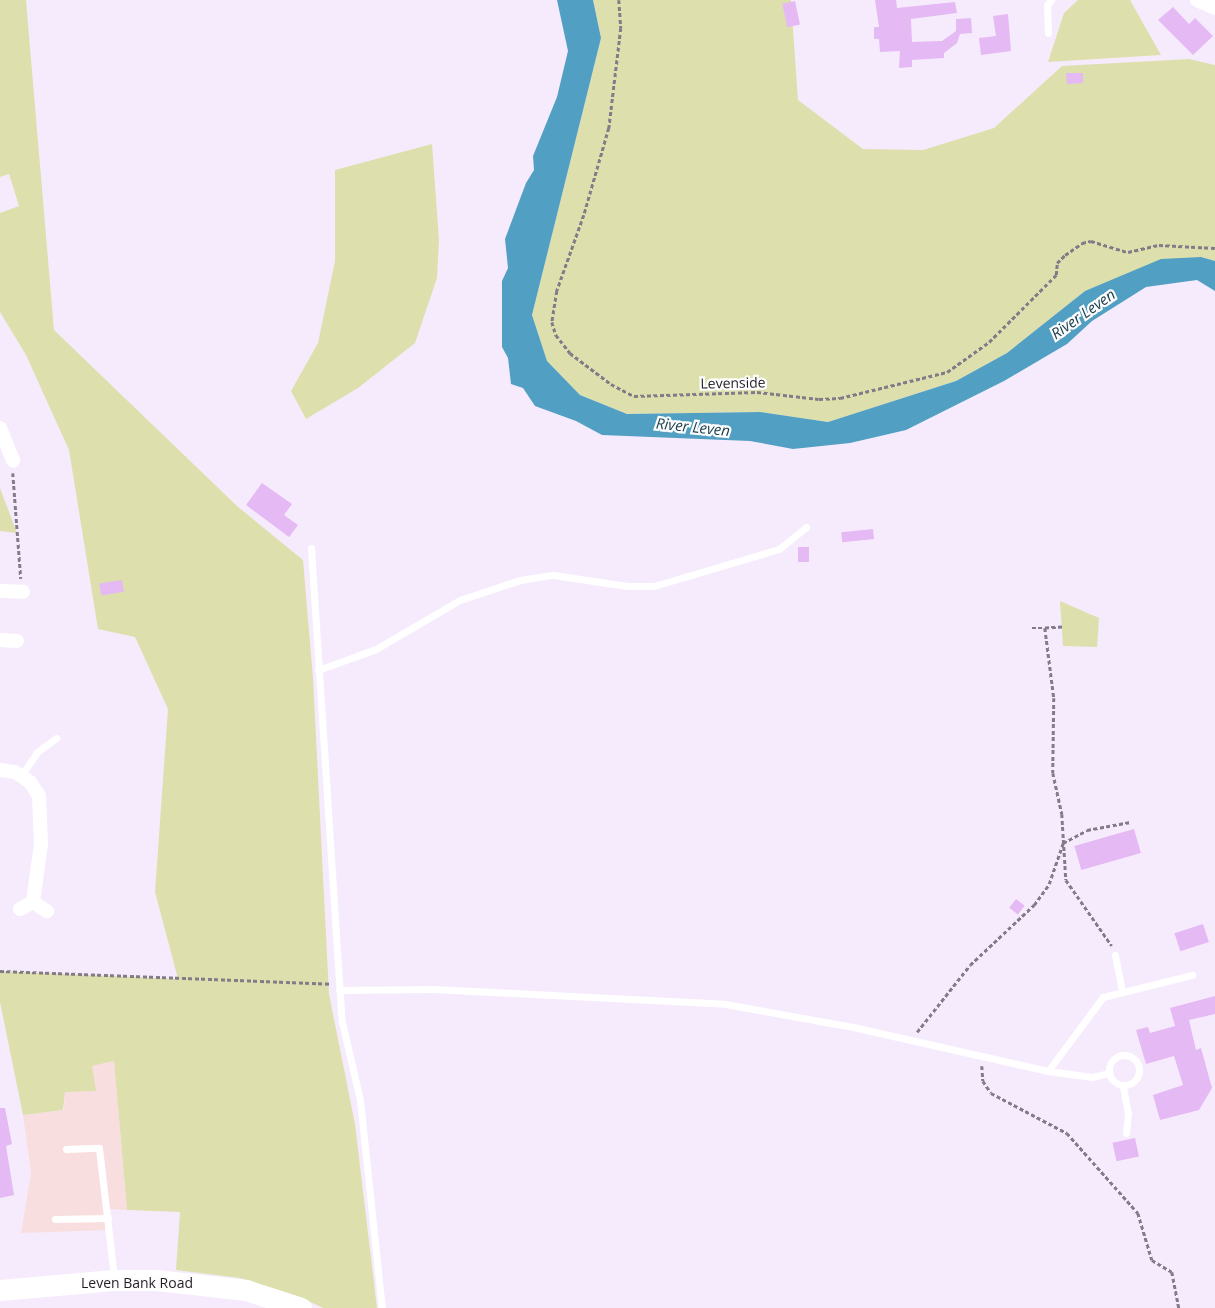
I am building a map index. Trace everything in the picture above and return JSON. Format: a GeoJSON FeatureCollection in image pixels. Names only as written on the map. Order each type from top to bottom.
{"type":"FeatureCollection","features":[{"type":"Feature","properties":{"kind":"main road","name":"Leven Bank Road"},"geometry":{"type":"LineString","coordinates":[[0,1290],[114,1280],[209,1283],[246,1290],[301,1308]]}},
{"type":"Feature","properties":{"kind":"street"},"geometry":{"type":"LineString","coordinates":[[1197,0],[1215,8]]}},
{"type":"Feature","properties":{"kind":"street"},"geometry":{"type":"LineString","coordinates":[[0,428],[7,455]]}},
{"type":"Feature","properties":{"kind":"street"},"geometry":{"type":"LineString","coordinates":[[0,591],[23,592]]}},
{"type":"Feature","properties":{"kind":"street"},"geometry":{"type":"LineString","coordinates":[[0,640],[17,641]]}},
{"type":"Feature","properties":{"kind":"street"},"geometry":{"type":"LineString","coordinates":[[0,770],[21,776],[30,782],[39,796],[42,811],[42,844],[33,902]]}},
{"type":"Feature","properties":{"kind":"street"},"geometry":{"type":"LineString","coordinates":[[20,908],[33,902]]}},
{"type":"Feature","properties":{"kind":"street"},"geometry":{"type":"LineString","coordinates":[[33,902],[47,911]]}},
{"type":"Feature","properties":{"kind":"lane"},"geometry":{"type":"LineString","coordinates":[[1048,32],[1047,5],[1051,0]]}},
{"type":"Feature","properties":{"kind":"lane"},"geometry":{"type":"LineString","coordinates":[[318,670],[376,649],[460,600],[520,580],[552,575],[627,586],[654,586],[779,548],[806,527]]}},
{"type":"Feature","properties":{"kind":"lane"},"geometry":{"type":"LineString","coordinates":[[311,548],[342,1022],[360,1100],[382,1308]]}},
{"type":"Feature","properties":{"kind":"lane"},"geometry":{"type":"LineString","coordinates":[[21,776],[36,752],[56,738]]}},
{"type":"Feature","properties":{"kind":"lane"},"geometry":{"type":"LineString","coordinates":[[1115,955],[1122,992]]}},
{"type":"Feature","properties":{"kind":"lane"},"geometry":{"type":"LineString","coordinates":[[1048,1070],[1103,997],[1192,975]]}},
{"type":"Feature","properties":{"kind":"lane"},"geometry":{"type":"LineString","coordinates":[[339,987],[433,989],[725,1004],[853,1026],[912,1042],[1048,1070],[1092,1077],[1109,1073]]}},
{"type":"Feature","properties":{"kind":"lane"},"geometry":{"type":"LineString","coordinates":[[1124,1055],[1135,1060],[1140,1069],[1133,1083],[1123,1086],[1116,1083],[1109,1073],[1110,1064],[1117,1056],[1124,1055]]}},
{"type":"Feature","properties":{"kind":"lane"},"geometry":{"type":"LineString","coordinates":[[1123,1086],[1128,1113],[1126,1133]]}},
{"type":"Feature","properties":{"kind":"lane"},"geometry":{"type":"LineString","coordinates":[[66,1149],[99,1148],[114,1280]]}},
{"type":"Feature","properties":{"kind":"lane"},"geometry":{"type":"LineString","coordinates":[[55,1219],[108,1218]]}},
{"type":"Feature","properties":{"kind":"path","name":"Levenside"},"geometry":{"type":"LineString","coordinates":[[619,0],[621,28],[608,128],[584,215],[557,292],[552,322],[556,336],[570,353],[611,384],[634,396],[743,392],[819,399],[840,398],[947,372],[989,342],[1056,275],[1057,263],[1065,254],[1082,243],[1091,241],[1128,252],[1159,245],[1215,248]]}},
{"type":"Feature","properties":{"kind":"path"},"geometry":{"type":"LineString","coordinates":[[7,455],[23,592]]}},
{"type":"Feature","properties":{"kind":"path"},"geometry":{"type":"LineString","coordinates":[[1032,628],[1062,627]]}},
{"type":"Feature","properties":{"kind":"path"},"geometry":{"type":"LineString","coordinates":[[1045,628],[1054,698],[1053,774],[1062,814],[1066,880],[1111,941],[1115,955]]}},
{"type":"Feature","properties":{"kind":"path"},"geometry":{"type":"LineString","coordinates":[[912,1042],[954,983],[1034,905],[1049,884],[1063,843],[1087,830],[1130,822]]}},
{"type":"Feature","properties":{"kind":"path"},"geometry":{"type":"LineString","coordinates":[[0,971],[339,987]]}},
{"type":"Feature","properties":{"kind":"path"},"geometry":{"type":"LineString","coordinates":[[982,1057],[983,1081],[991,1092],[1067,1133],[1138,1214],[1152,1260],[1172,1272],[1179,1308]]}},
{"type":"Feature","properties":{"kind":"shaded area"},"geometry":{"type":"Polygon","coordinates":[[[114,1061],[127,1210],[107,1209],[109,1230],[21,1233],[31,1173],[23,1115],[64,1110],[65,1092],[92,1066],[114,1061]]]}},
{"type":"Feature","properties":{"kind":"green space"},"geometry":{"type":"Polygon","coordinates":[[[0,0],[26,0],[54,330],[237,506],[303,560],[313,678],[329,994],[355,1124],[377,1308],[323,1308],[300,1297],[240,1278],[176,1270],[180,1212],[127,1210],[114,1061],[92,1066],[96,1091],[65,1092],[63,1110],[23,1115],[0,1002],[0,971],[178,979],[155,892],[168,709],[135,637],[98,629],[69,450],[26,355],[0,312],[0,213],[19,206],[9,174],[0,177],[0,0]]]}},
{"type":"Feature","properties":{"kind":"green space"},"geometry":{"type":"Polygon","coordinates":[[[593,0],[791,0],[798,100],[863,149],[923,150],[994,128],[1062,66],[1189,59],[1215,65],[1215,261],[1201,257],[1085,291],[1007,353],[956,381],[828,422],[760,412],[627,414],[580,395],[547,361],[532,315],[601,38],[593,0]]]}},
{"type":"Feature","properties":{"kind":"green space"},"geometry":{"type":"Polygon","coordinates":[[[1078,0],[1130,0],[1161,55],[1048,62],[1064,13],[1078,0]]]}},
{"type":"Feature","properties":{"kind":"green space"},"geometry":{"type":"Polygon","coordinates":[[[432,144],[439,240],[437,278],[415,343],[358,388],[306,419],[291,391],[318,343],[335,261],[335,170],[432,144]]]}},
{"type":"Feature","properties":{"kind":"green space"},"geometry":{"type":"Polygon","coordinates":[[[0,488],[17,533],[0,531],[0,488]]]}},
{"type":"Feature","properties":{"kind":"green space"},"geometry":{"type":"Polygon","coordinates":[[[1060,601],[1099,618],[1097,647],[1063,646],[1060,601]]]}},
{"type":"Feature","properties":{"kind":"water","name":"River Leven"},"geometry":{"type":"Polygon","coordinates":[[[557,0],[593,0],[601,38],[532,315],[547,361],[580,395],[627,414],[760,412],[828,422],[956,381],[1007,353],[1085,291],[1161,259],[1201,257],[1215,261],[1215,291],[1197,280],[1146,287],[1092,321],[1067,344],[1004,381],[906,430],[850,443],[793,449],[750,441],[602,435],[576,421],[535,406],[523,388],[511,384],[508,358],[502,347],[502,281],[508,268],[505,239],[526,183],[534,170],[533,156],[557,97],[568,51],[557,0]]]}},
{"type":"Feature","properties":{"kind":"building"},"geometry":{"type":"Polygon","coordinates":[[[875,0],[896,0],[897,8],[955,2],[957,13],[911,19],[912,42],[942,41],[956,31],[956,19],[971,18],[972,33],[960,34],[957,43],[944,53],[944,58],[912,60],[912,67],[899,68],[900,51],[880,52],[879,39],[874,39],[874,27],[879,27],[875,0]]]}},
{"type":"Feature","properties":{"kind":"building"},"geometry":{"type":"Polygon","coordinates":[[[795,1],[800,24],[787,27],[782,4],[795,1]]]}},
{"type":"Feature","properties":{"kind":"building"},"geometry":{"type":"Polygon","coordinates":[[[1173,7],[1189,24],[1195,18],[1213,36],[1193,55],[1158,20],[1173,7]]]}},
{"type":"Feature","properties":{"kind":"building"},"geometry":{"type":"Polygon","coordinates":[[[1008,14],[1011,51],[981,55],[979,38],[996,36],[993,16],[1008,14]]]}},
{"type":"Feature","properties":{"kind":"building"},"geometry":{"type":"Polygon","coordinates":[[[1066,73],[1083,73],[1083,83],[1067,84],[1066,73]]]}},
{"type":"Feature","properties":{"kind":"building"},"geometry":{"type":"Polygon","coordinates":[[[262,483],[292,504],[284,515],[298,525],[289,537],[246,505],[262,483]]]}},
{"type":"Feature","properties":{"kind":"building"},"geometry":{"type":"Polygon","coordinates":[[[873,529],[874,539],[842,542],[841,532],[873,529]]]}},
{"type":"Feature","properties":{"kind":"building"},"geometry":{"type":"Polygon","coordinates":[[[798,547],[809,547],[809,562],[798,562],[798,547]]]}},
{"type":"Feature","properties":{"kind":"building"},"geometry":{"type":"Polygon","coordinates":[[[122,580],[124,592],[101,595],[99,584],[122,580]]]}},
{"type":"Feature","properties":{"kind":"building"},"geometry":{"type":"Polygon","coordinates":[[[1134,829],[1141,853],[1081,870],[1074,846],[1134,829]]]}},
{"type":"Feature","properties":{"kind":"building"},"geometry":{"type":"Polygon","coordinates":[[[1016,899],[1025,906],[1018,914],[1009,908],[1016,899]]]}},
{"type":"Feature","properties":{"kind":"building"},"geometry":{"type":"Polygon","coordinates":[[[1203,924],[1209,942],[1180,951],[1174,933],[1203,924]]]}},
{"type":"Feature","properties":{"kind":"building"},"geometry":{"type":"Polygon","coordinates":[[[1215,996],[1215,1014],[1189,1020],[1196,1050],[1201,1048],[1212,1088],[1199,1110],[1160,1120],[1153,1095],[1183,1085],[1174,1056],[1146,1064],[1136,1030],[1148,1027],[1150,1033],[1175,1026],[1170,1008],[1215,996]]]}},
{"type":"Feature","properties":{"kind":"building"},"geometry":{"type":"Polygon","coordinates":[[[0,1108],[5,1108],[12,1144],[6,1146],[14,1195],[0,1198],[0,1108]]]}},
{"type":"Feature","properties":{"kind":"building"},"geometry":{"type":"Polygon","coordinates":[[[1135,1138],[1139,1157],[1116,1161],[1113,1143],[1135,1138]]]}}]}
